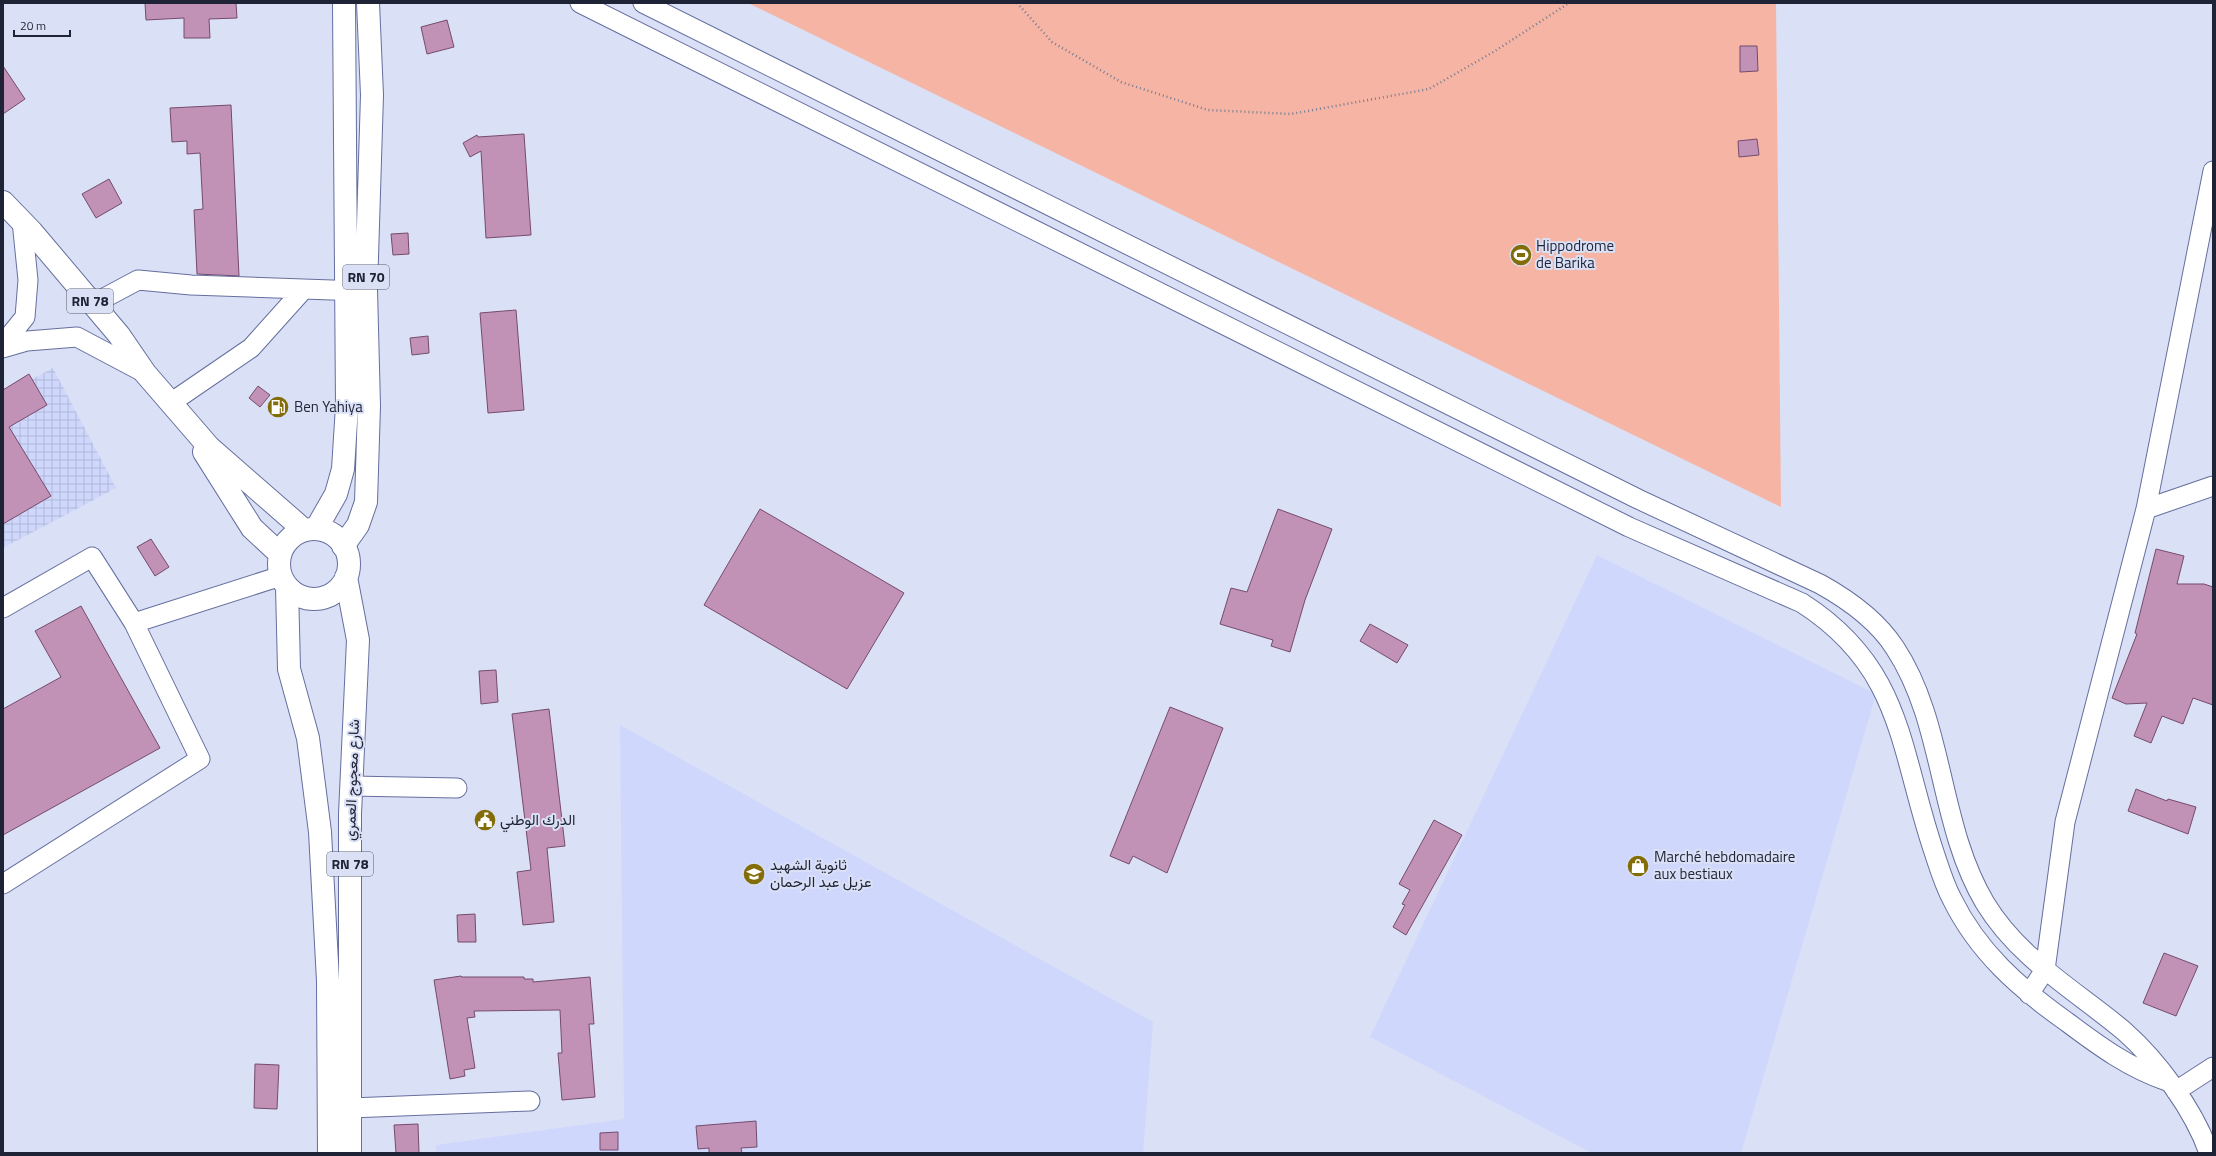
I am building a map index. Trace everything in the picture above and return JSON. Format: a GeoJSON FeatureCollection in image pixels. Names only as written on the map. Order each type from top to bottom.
{"type":"FeatureCollection","features":[{"type":"Feature","properties":{"kind":"main road","name":"RN 70"},"geometry":{"type":"LineString","coordinates":[[343,546],[358,525],[366,502],[369,406],[356,291],[344,3]]}},
{"type":"Feature","properties":{"kind":"main road","name":"RN 70"},"geometry":{"type":"LineString","coordinates":[[310,530],[336,494],[343,469],[372,95],[368,3]]}},
{"type":"Feature","properties":{"kind":"main road","name":"RN 78"},"geometry":{"type":"LineString","coordinates":[[3,202],[22,221],[93,304],[119,335],[145,373],[172,402],[209,447],[310,530]]}},
{"type":"Feature","properties":{"kind":"main road","name":"RN 78"},"geometry":{"type":"LineString","coordinates":[[172,402],[252,528],[280,554]]}},
{"type":"Feature","properties":{"kind":"main road"},"geometry":{"type":"LineString","coordinates":[[310,530],[327,532],[336,537],[343,546],[348,556],[346,577],[339,587],[330,595],[319,598],[307,598],[296,594],[284,581],[279,565],[280,554],[285,543],[294,535],[310,530]]}},
{"type":"Feature","properties":{"kind":"main road","name":"شارع معجوج العمري"},"geometry":{"type":"LineString","coordinates":[[346,577],[358,640],[351,786],[350,1153]]}},
{"type":"Feature","properties":{"kind":"main road","name":"شارع معجوج العمري"},"geometry":{"type":"LineString","coordinates":[[284,581],[289,669],[308,738],[320,832],[328,981],[330,1153]]}},
{"type":"Feature","properties":{"kind":"street"},"geometry":{"type":"LineString","coordinates":[[580,3],[1622,523],[1802,603],[1820,615],[1857,650],[1878,680],[1888,699],[1896,720],[1925,824],[1942,874],[1963,920],[1992,960],[2029,994],[2116,1058],[2171,1086]]}},
{"type":"Feature","properties":{"kind":"street"},"geometry":{"type":"LineString","coordinates":[[643,3],[1638,499],[1820,584],[1841,596],[1879,628],[1894,647],[1918,690],[1945,798],[1966,865],[1979,892],[1999,923],[2013,940],[2045,970],[2123,1031],[2147,1054],[2191,1113],[2209,1153]]}},
{"type":"Feature","properties":{"kind":"street"},"geometry":{"type":"LineString","coordinates":[[2029,994],[2045,970],[2065,822],[2146,509],[2213,171]]}},
{"type":"Feature","properties":{"kind":"street"},"geometry":{"type":"LineString","coordinates":[[3,344],[24,316],[28,280],[22,221]]}},
{"type":"Feature","properties":{"kind":"street"},"geometry":{"type":"LineString","coordinates":[[93,304],[138,280],[191,286],[356,291]]}},
{"type":"Feature","properties":{"kind":"street"},"geometry":{"type":"LineString","coordinates":[[172,402],[251,348],[303,290]]}},
{"type":"Feature","properties":{"kind":"street"},"geometry":{"type":"LineString","coordinates":[[3,348],[27,341],[77,337],[145,373]]}},
{"type":"Feature","properties":{"kind":"street"},"geometry":{"type":"LineString","coordinates":[[2146,509],[2213,486]]}},
{"type":"Feature","properties":{"kind":"street"},"geometry":{"type":"LineString","coordinates":[[3,608],[92,557],[134,623],[200,759],[3,884]]}},
{"type":"Feature","properties":{"kind":"street"},"geometry":{"type":"LineString","coordinates":[[134,623],[284,581]]}},
{"type":"Feature","properties":{"kind":"street"},"geometry":{"type":"LineString","coordinates":[[351,786],[456,788]]}},
{"type":"Feature","properties":{"kind":"street"},"geometry":{"type":"LineString","coordinates":[[2171,1086],[2213,1067]]}},
{"type":"Feature","properties":{"kind":"street"},"geometry":{"type":"LineString","coordinates":[[350,1108],[530,1101]]}},
{"type":"Feature","properties":{"kind":"path"},"geometry":{"type":"LineString","coordinates":[[1017,3],[1052,42],[1120,82],[1208,110],[1291,114],[1429,89],[1495,51],[1569,3]]}},
{"type":"Feature","properties":{"kind":"shaded area","name":"Hippodrome de Barika"},"geometry":{"type":"Polygon","coordinates":[[[748,3],[1776,3],[1781,507],[748,3]]]}},
{"type":"Feature","properties":{"kind":"shaded area"},"geometry":{"type":"Polygon","coordinates":[[[53,368],[116,488],[3,548],[3,394],[53,368]]]}},
{"type":"Feature","properties":{"kind":"shaded area","name":"Marché hebdomadaire aux bestiaux"},"geometry":{"type":"Polygon","coordinates":[[[1597,555],[1876,694],[1741,1153],[1592,1153],[1370,1037],[1597,555]]]}},
{"type":"Feature","properties":{"kind":"shaded area","name":"ثانوية الشهيد عزيل عبد الرحمان"},"geometry":{"type":"Polygon","coordinates":[[[620,725],[1153,1022],[1143,1153],[436,1153],[436,1145],[624,1119],[620,725]]]}},
{"type":"Feature","properties":{"kind":"building"},"geometry":{"type":"Polygon","coordinates":[[[145,3],[236,3],[237,18],[209,19],[210,38],[184,38],[184,18],[146,20],[145,3]]]}},
{"type":"Feature","properties":{"kind":"building"},"geometry":{"type":"Polygon","coordinates":[[[447,20],[454,47],[427,54],[421,27],[447,20]]]}},
{"type":"Feature","properties":{"kind":"building"},"geometry":{"type":"Polygon","coordinates":[[[1740,46],[1757,46],[1758,71],[1740,72],[1740,46]]]}},
{"type":"Feature","properties":{"kind":"building"},"geometry":{"type":"Polygon","coordinates":[[[3,66],[25,99],[3,114],[3,66]]]}},
{"type":"Feature","properties":{"kind":"building"},"geometry":{"type":"Polygon","coordinates":[[[231,105],[239,276],[197,274],[194,210],[203,209],[200,153],[187,154],[187,141],[172,142],[170,108],[231,105]]]}},
{"type":"Feature","properties":{"kind":"building"},"geometry":{"type":"Polygon","coordinates":[[[524,134],[531,235],[486,238],[481,151],[470,157],[463,143],[477,135],[478,137],[524,134]]]}},
{"type":"Feature","properties":{"kind":"building"},"geometry":{"type":"Polygon","coordinates":[[[1757,139],[1759,155],[1739,157],[1738,141],[1757,139]]]}},
{"type":"Feature","properties":{"kind":"building"},"geometry":{"type":"Polygon","coordinates":[[[109,179],[122,203],[96,218],[82,194],[109,179]]]}},
{"type":"Feature","properties":{"kind":"building"},"geometry":{"type":"Polygon","coordinates":[[[408,233],[409,254],[393,255],[391,234],[408,233]]]}},
{"type":"Feature","properties":{"kind":"building"},"geometry":{"type":"Polygon","coordinates":[[[516,310],[524,410],[488,413],[480,313],[516,310]]]}},
{"type":"Feature","properties":{"kind":"building"},"geometry":{"type":"Polygon","coordinates":[[[428,336],[429,353],[412,355],[410,338],[428,336]]]}},
{"type":"Feature","properties":{"kind":"building"},"geometry":{"type":"Polygon","coordinates":[[[29,374],[47,405],[9,427],[51,496],[3,524],[3,390],[29,374]]]}},
{"type":"Feature","properties":{"kind":"building"},"geometry":{"type":"Polygon","coordinates":[[[258,386],[270,395],[260,407],[249,398],[258,386]]]}},
{"type":"Feature","properties":{"kind":"building"},"geometry":{"type":"Polygon","coordinates":[[[760,509],[904,593],[847,689],[704,605],[760,509]]]}},
{"type":"Feature","properties":{"kind":"building"},"geometry":{"type":"Polygon","coordinates":[[[1278,509],[1332,529],[1305,600],[1290,652],[1271,646],[1273,640],[1220,624],[1231,588],[1247,592],[1278,509]]]}},
{"type":"Feature","properties":{"kind":"building"},"geometry":{"type":"Polygon","coordinates":[[[151,539],[169,567],[155,576],[137,547],[151,539]]]}},
{"type":"Feature","properties":{"kind":"building"},"geometry":{"type":"Polygon","coordinates":[[[2156,549],[2184,556],[2177,584],[2204,584],[2213,587],[2213,705],[2193,698],[2183,724],[2162,716],[2151,743],[2134,736],[2147,703],[2126,704],[2112,698],[2137,634],[2135,633],[2156,549]]]}},
{"type":"Feature","properties":{"kind":"building"},"geometry":{"type":"Polygon","coordinates":[[[81,606],[160,748],[3,835],[3,709],[61,677],[35,631],[81,606]]]}},
{"type":"Feature","properties":{"kind":"building"},"geometry":{"type":"Polygon","coordinates":[[[1370,624],[1408,645],[1397,663],[1360,641],[1370,624]]]}},
{"type":"Feature","properties":{"kind":"building"},"geometry":{"type":"Polygon","coordinates":[[[496,670],[498,702],[481,704],[479,671],[496,670]]]}},
{"type":"Feature","properties":{"kind":"building"},"geometry":{"type":"Polygon","coordinates":[[[1170,707],[1223,728],[1167,873],[1133,856],[1129,864],[1110,856],[1170,707]]]}},
{"type":"Feature","properties":{"kind":"building"},"geometry":{"type":"Polygon","coordinates":[[[549,709],[565,846],[547,848],[554,922],[523,925],[517,872],[531,870],[512,714],[549,709]]]}},
{"type":"Feature","properties":{"kind":"building"},"geometry":{"type":"Polygon","coordinates":[[[2136,789],[2167,801],[2168,799],[2196,807],[2188,834],[2128,811],[2136,789]]]}},
{"type":"Feature","properties":{"kind":"building"},"geometry":{"type":"Polygon","coordinates":[[[1434,820],[1462,835],[1406,935],[1393,927],[1405,905],[1402,904],[1410,890],[1399,884],[1434,820]]]}},
{"type":"Feature","properties":{"kind":"building"},"geometry":{"type":"Polygon","coordinates":[[[475,914],[476,942],[458,942],[457,915],[475,914]]]}},
{"type":"Feature","properties":{"kind":"building"},"geometry":{"type":"Polygon","coordinates":[[[2164,953],[2198,966],[2176,1016],[2143,1003],[2164,953]]]}},
{"type":"Feature","properties":{"kind":"building"},"geometry":{"type":"Polygon","coordinates":[[[461,976],[524,977],[524,979],[533,979],[533,982],[590,977],[594,1024],[589,1024],[595,1097],[562,1100],[558,1053],[562,1053],[560,1010],[474,1011],[475,1017],[467,1018],[475,1068],[464,1070],[465,1076],[450,1079],[434,980],[461,976]]]}},
{"type":"Feature","properties":{"kind":"building"},"geometry":{"type":"Polygon","coordinates":[[[255,1064],[279,1065],[277,1109],[254,1108],[255,1064]]]}},
{"type":"Feature","properties":{"kind":"building"},"geometry":{"type":"Polygon","coordinates":[[[756,1121],[757,1147],[741,1148],[742,1153],[709,1153],[709,1148],[698,1149],[696,1126],[756,1121]]]}},
{"type":"Feature","properties":{"kind":"building"},"geometry":{"type":"Polygon","coordinates":[[[418,1124],[419,1153],[396,1153],[394,1125],[418,1124]]]}},
{"type":"Feature","properties":{"kind":"building"},"geometry":{"type":"Polygon","coordinates":[[[618,1132],[618,1150],[600,1150],[600,1133],[618,1132]]]}},
{"type":"Feature","properties":{"kind":"place","name":"Hippodrome de Barika"},"geometry":{"type":"Point","coordinates":[1521,255]}},
{"type":"Feature","properties":{"kind":"place","name":"Ben Yahiya"},"geometry":{"type":"Point","coordinates":[278,407]}},
{"type":"Feature","properties":{"kind":"place","name":"الدرك الوطني"},"geometry":{"type":"Point","coordinates":[485,820]}},
{"type":"Feature","properties":{"kind":"place","name":"Marché hebdomadaire aux bestiaux"},"geometry":{"type":"Point","coordinates":[1638,866]}},
{"type":"Feature","properties":{"kind":"place","name":"ثانوية الشهيد عزيل عبد الرحمان"},"geometry":{"type":"Point","coordinates":[754,874]}}]}
